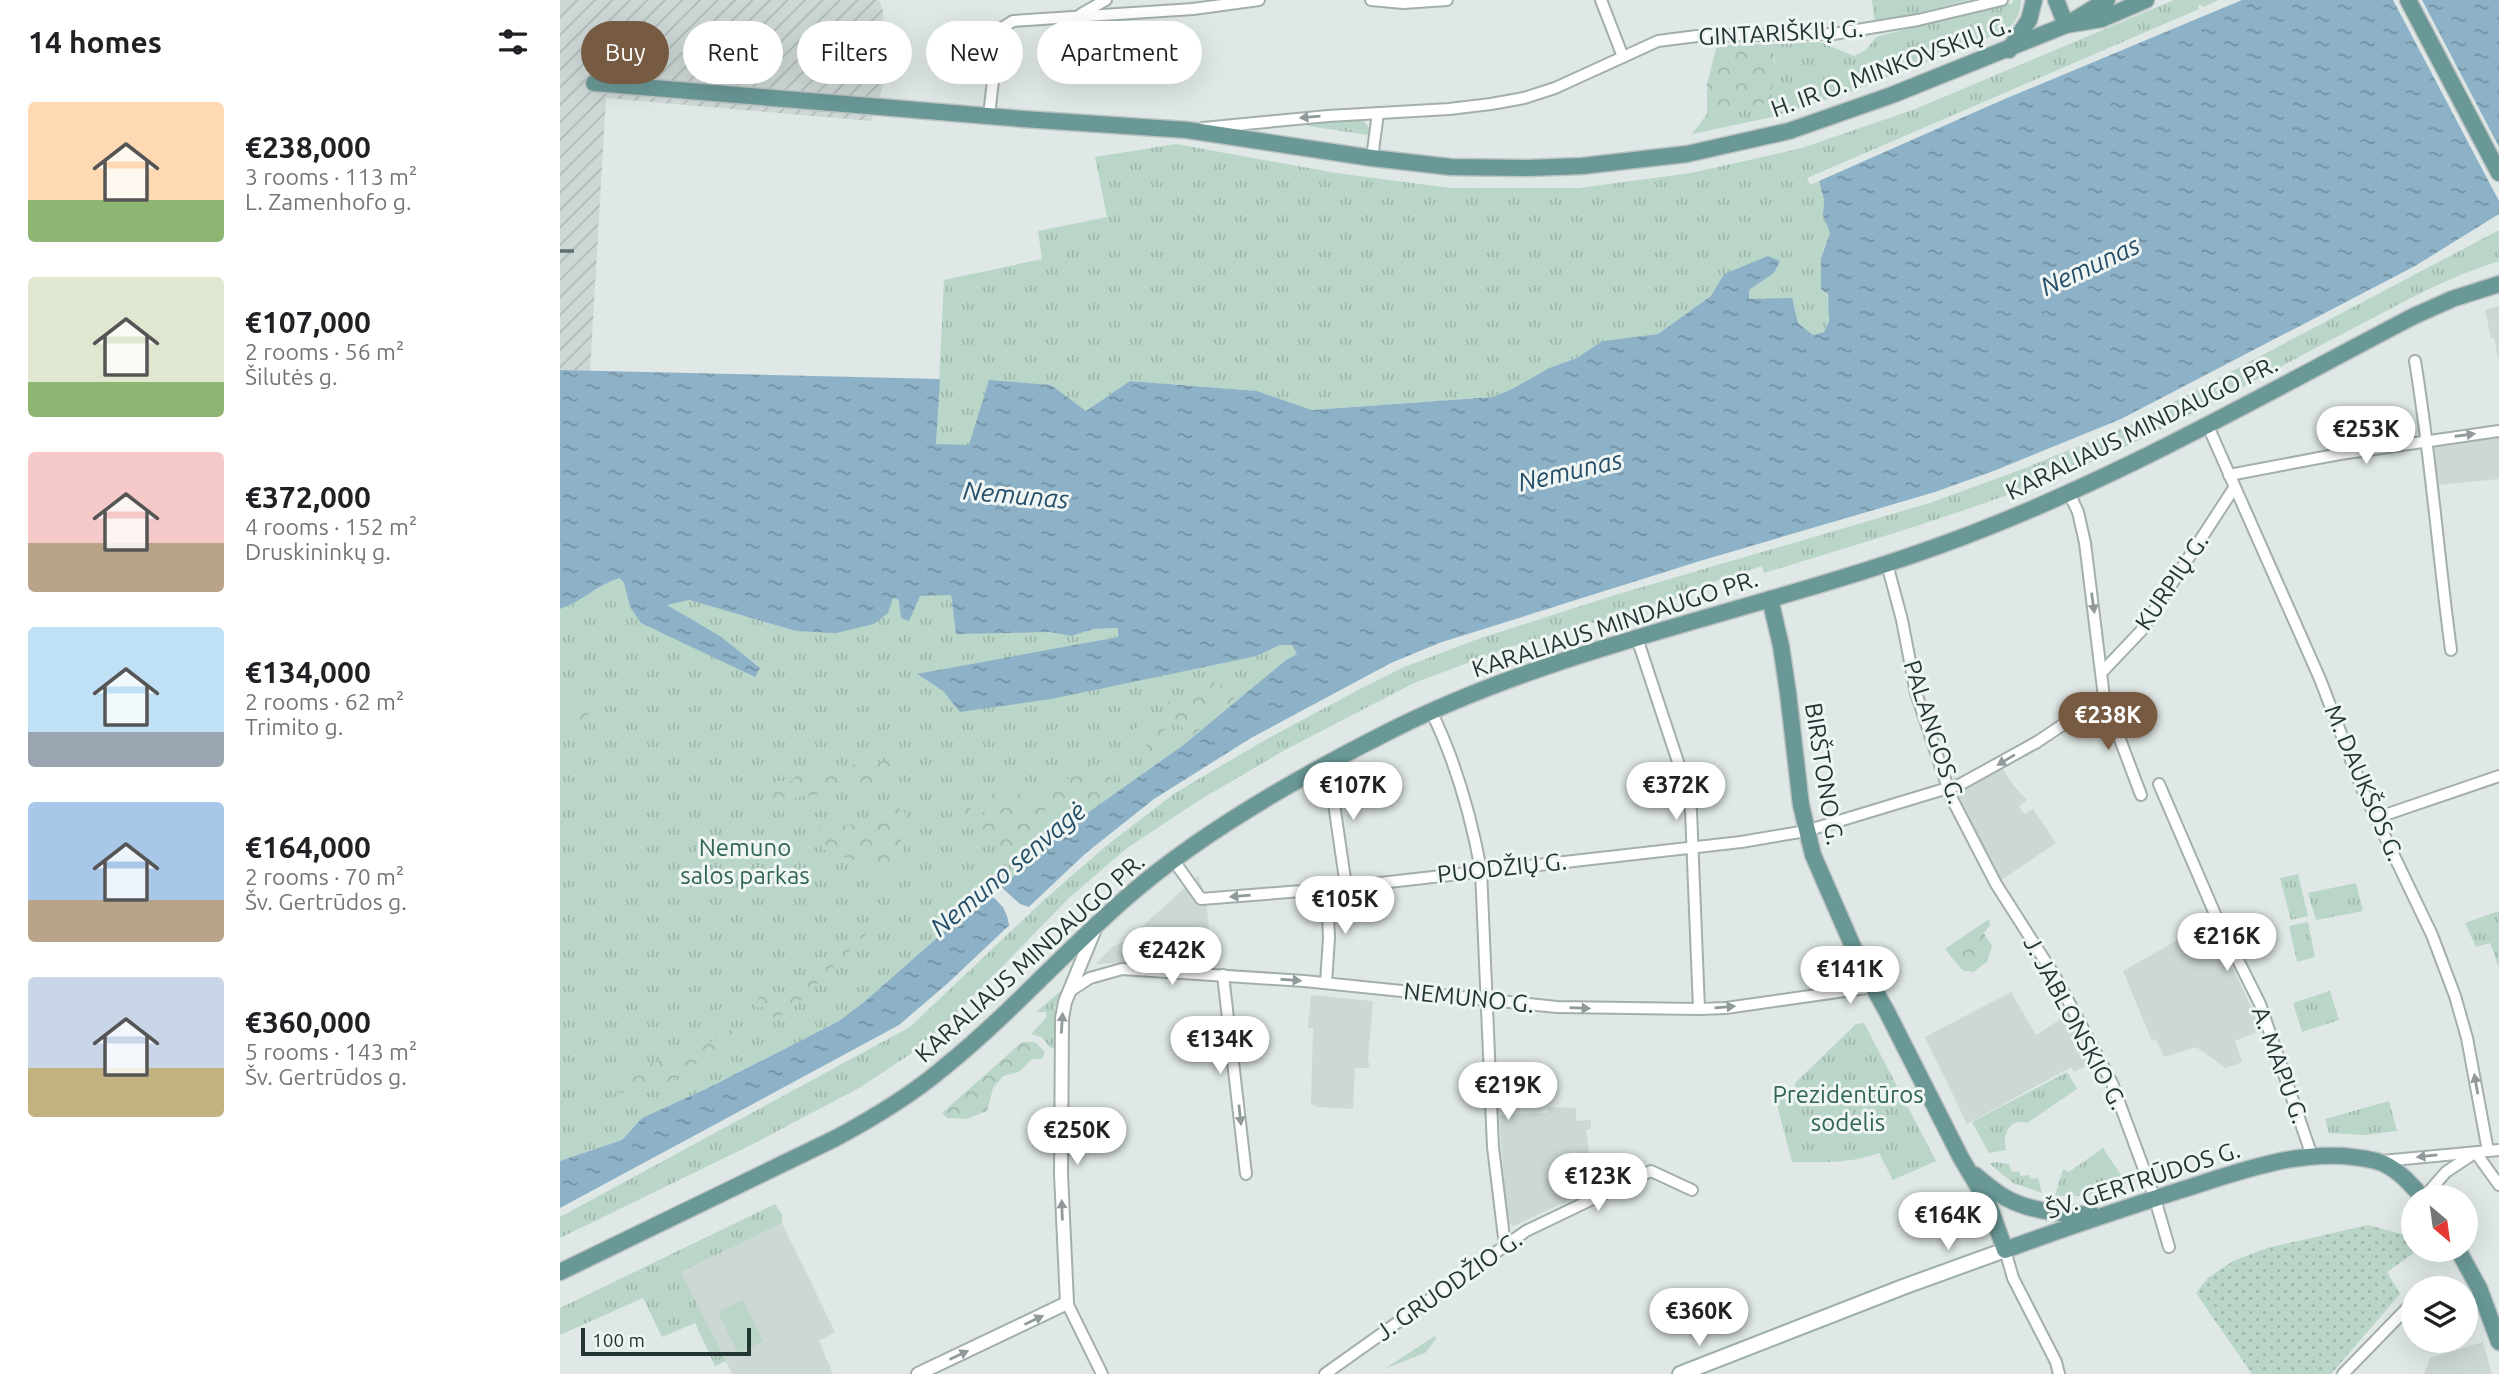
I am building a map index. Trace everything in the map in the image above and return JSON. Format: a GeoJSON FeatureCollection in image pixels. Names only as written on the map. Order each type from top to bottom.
{"type":"FeatureCollection","features":[{"type":"Feature","properties":{"kind":"main road"},"geometry":{"type":"LineString","coordinates":[[2008,50],[2029,20],[2034,0]]}},
{"type":"Feature","properties":{"kind":"main road"},"geometry":{"type":"LineString","coordinates":[[2056,0],[2066,25]]}},
{"type":"Feature","properties":{"kind":"main road","name":"H. IR O. MINKOVSKIŲ G."},"geometry":{"type":"LineString","coordinates":[[606,84],[1188,130],[1451,167],[1528,168],[1631,162],[1687,154],[1789,131],[1848,112],[2008,50],[2066,25],[2108,0]]}},
{"type":"Feature","properties":{"kind":"main road","name":"H. IR O. MINKOVSKIŲ G."},"geometry":{"type":"LineString","coordinates":[[2066,25],[2102,19],[2146,0]]}},
{"type":"Feature","properties":{"kind":"main road"},"geometry":{"type":"LineString","coordinates":[[2408,0],[2499,173]]}},
{"type":"Feature","properties":{"kind":"main road","name":"KARALIAUS MINDAUGO PR."},"geometry":{"type":"LineString","coordinates":[[560,1272],[780,1166],[876,1116],[942,1070],[1129,895],[1174,861],[1235,819],[1431,710],[1507,679],[1887,564],[1990,527],[2070,493],[2207,425],[2412,317],[2452,299],[2499,284]]}},
{"type":"Feature","properties":{"kind":"main road","name":"BIRŠTONO G."},"geometry":{"type":"LineString","coordinates":[[1770,599],[1781,646],[1797,779],[1813,855],[1873,987],[1992,1213],[2005,1250]]}},
{"type":"Feature","properties":{"kind":"main road","name":"ŠV. GERTRŪDOS G."},"geometry":{"type":"LineString","coordinates":[[1680,1374],[1903,1287],[2099,1216],[2281,1161],[2339,1155],[2379,1161]]}},
{"type":"Feature","properties":{"kind":"main road"},"geometry":{"type":"LineString","coordinates":[[2379,1161],[2411,1185]]}},
{"type":"Feature","properties":{"kind":"main road"},"geometry":{"type":"LineString","coordinates":[[1969,1171],[2018,1204],[2038,1210],[2099,1216]]}},
{"type":"Feature","properties":{"kind":"main road"},"geometry":{"type":"LineString","coordinates":[[2465,1262],[2479,1288],[2499,1342]]}},
{"type":"Feature","properties":{"kind":"street"},"geometry":{"type":"LineString","coordinates":[[1076,16],[1106,0]]}},
{"type":"Feature","properties":{"kind":"street"},"geometry":{"type":"LineString","coordinates":[[989,115],[998,38],[1002,28],[1013,21],[1193,9],[1259,0]]}},
{"type":"Feature","properties":{"kind":"street"},"geometry":{"type":"LineString","coordinates":[[1371,0],[1404,3],[1447,0]]}},
{"type":"Feature","properties":{"kind":"street"},"geometry":{"type":"LineString","coordinates":[[1601,0],[1623,57]]}},
{"type":"Feature","properties":{"kind":"street","name":"GINTARIŠKIŲ G."},"geometry":{"type":"LineString","coordinates":[[1623,57],[1658,41],[1675,38],[1833,34],[1918,20],[2002,0]]}},
{"type":"Feature","properties":{"kind":"street","name":"H. IR O. MINKOVSKIŲ G."},"geometry":{"type":"LineString","coordinates":[[1188,130],[1299,118],[1449,109],[1524,98],[1567,83],[1623,57]]}},
{"type":"Feature","properties":{"kind":"street"},"geometry":{"type":"LineString","coordinates":[[1372,158],[1378,113]]}},
{"type":"Feature","properties":{"kind":"street"},"geometry":{"type":"LineString","coordinates":[[2415,361],[2428,440],[2451,650]]}},
{"type":"Feature","properties":{"kind":"street","name":"M. DAUKŠOS G."},"geometry":{"type":"LineString","coordinates":[[2207,425],[2320,679],[2363,791],[2427,924],[2455,996],[2467,1038],[2487,1151],[2499,1185]]}},
{"type":"Feature","properties":{"kind":"street"},"geometry":{"type":"LineString","coordinates":[[2229,475],[2428,440],[2499,431]]}},
{"type":"Feature","properties":{"kind":"street","name":"KURPIŲ G."},"geometry":{"type":"LineString","coordinates":[[2103,671],[2141,631],[2234,488]]}},
{"type":"Feature","properties":{"kind":"street"},"geometry":{"type":"LineString","coordinates":[[2070,493],[2084,536],[2103,671],[2104,697],[2141,794]]}},
{"type":"Feature","properties":{"kind":"street","name":"PALANGOS G."},"geometry":{"type":"LineString","coordinates":[[1887,564],[1902,620],[1916,693],[1948,788],[2001,892]]}},
{"type":"Feature","properties":{"kind":"street"},"geometry":{"type":"LineString","coordinates":[[1637,638],[1684,780],[1691,811],[1699,1009]]}},
{"type":"Feature","properties":{"kind":"street"},"geometry":{"type":"LineString","coordinates":[[1806,831],[1948,788],[1992,768],[2104,697]]}},
{"type":"Feature","properties":{"kind":"street"},"geometry":{"type":"LineString","coordinates":[[1431,710],[1444,736],[1475,834],[1482,870],[1493,1147],[1505,1246]]}},
{"type":"Feature","properties":{"kind":"street"},"geometry":{"type":"LineString","coordinates":[[1319,770],[1333,797],[1346,886]]}},
{"type":"Feature","properties":{"kind":"street"},"geometry":{"type":"LineString","coordinates":[[2376,818],[2499,776]]}},
{"type":"Feature","properties":{"kind":"street","name":"A. MAPU G."},"geometry":{"type":"LineString","coordinates":[[2159,784],[2215,914],[2260,1004],[2312,1156]]}},
{"type":"Feature","properties":{"kind":"street","name":"PUODŽIŲ G."},"geometry":{"type":"LineString","coordinates":[[1174,861],[1201,899],[1327,889],[1694,848],[1806,831]]}},
{"type":"Feature","properties":{"kind":"street"},"geometry":{"type":"LineString","coordinates":[[1325,983],[1329,938],[1327,889]]}},
{"type":"Feature","properties":{"kind":"street","name":"J. JABLONSKIO G."},"geometry":{"type":"LineString","coordinates":[[2001,892],[2056,978],[2112,1083],[2155,1199],[2169,1247]]}},
{"type":"Feature","properties":{"kind":"street"},"geometry":{"type":"LineString","coordinates":[[1096,926],[1062,1018],[1061,1174],[1067,1303],[1102,1374]]}},
{"type":"Feature","properties":{"kind":"street","name":"NEMUNO G."},"geometry":{"type":"LineString","coordinates":[[1070,991],[1090,978],[1122,969],[1325,983],[1567,1008],[1699,1009],[1873,987]]}},
{"type":"Feature","properties":{"kind":"street"},"geometry":{"type":"LineString","coordinates":[[1223,975],[1246,1174]]}},
{"type":"Feature","properties":{"kind":"street"},"geometry":{"type":"LineString","coordinates":[[2434,1185],[2446,1172],[2487,1151]]}},
{"type":"Feature","properties":{"kind":"street","name":"ŠV. GERTRŪDOS G."},"geometry":{"type":"LineString","coordinates":[[2379,1161],[2487,1151]]}},
{"type":"Feature","properties":{"kind":"street","name":"J. GRUODŽIO G."},"geometry":{"type":"LineString","coordinates":[[1325,1374],[1505,1246],[1560,1214],[1651,1171],[1692,1190]]}},
{"type":"Feature","properties":{"kind":"street"},"geometry":{"type":"LineString","coordinates":[[2005,1250],[2014,1278],[2056,1362],[2059,1374]]}},
{"type":"Feature","properties":{"kind":"street"},"geometry":{"type":"LineString","coordinates":[[918,1374],[1067,1303]]}},
{"type":"Feature","properties":{"kind":"street"},"geometry":{"type":"LineString","coordinates":[[2343,1374],[2401,1314]]}},
{"type":"Feature","properties":{"kind":"shaded area"},"geometry":{"type":"Polygon","coordinates":[[[560,0],[879,0],[883,21],[797,21],[797,84],[884,84],[871,121],[606,98],[590,371],[560,370],[560,0]]]}},
{"type":"Feature","properties":{"kind":"shaded area"},"geometry":{"type":"Polygon","coordinates":[[[2499,306],[2499,364],[2485,310],[2499,306]]]}},
{"type":"Feature","properties":{"kind":"shaded area"},"geometry":{"type":"Polygon","coordinates":[[[2499,437],[2499,479],[2438,485],[2434,446],[2499,437]]]}},
{"type":"Feature","properties":{"kind":"shaded area"},"geometry":{"type":"Polygon","coordinates":[[[2002,768],[2027,800],[2019,806],[2024,814],[2033,809],[2056,843],[2000,881],[1958,797],[1960,792],[2002,768]]]}},
{"type":"Feature","properties":{"kind":"shaded area"},"geometry":{"type":"Polygon","coordinates":[[[1198,876],[1206,899],[1213,970],[1137,962],[1096,964],[1112,947],[1127,940],[1198,876]]]}},
{"type":"Feature","properties":{"kind":"shaded area"},"geometry":{"type":"Polygon","coordinates":[[[2211,921],[2262,1030],[2235,1041],[2242,1062],[2226,1068],[2196,1047],[2164,1057],[2156,1039],[2152,1041],[2123,971],[2211,921]]]}},
{"type":"Feature","properties":{"kind":"shaded area"},"geometry":{"type":"Polygon","coordinates":[[[2011,992],[2036,1035],[2070,1013],[2095,1061],[2074,1072],[2071,1067],[1967,1124],[1925,1037],[2011,992]]]}},
{"type":"Feature","properties":{"kind":"shaded area"},"geometry":{"type":"Polygon","coordinates":[[[1311,995],[1373,1001],[1368,1059],[1370,1068],[1355,1068],[1353,1109],[1318,1107],[1311,1104],[1313,1028],[1308,1028],[1311,995]]]}},
{"type":"Feature","properties":{"kind":"shaded area"},"geometry":{"type":"Polygon","coordinates":[[[1548,1107],[1576,1108],[1576,1121],[1591,1120],[1591,1128],[1586,1130],[1590,1157],[1600,1186],[1514,1226],[1507,1223],[1499,1115],[1548,1113],[1548,1107]]]}},
{"type":"Feature","properties":{"kind":"shaded area"},"geometry":{"type":"Polygon","coordinates":[[[782,1223],[835,1332],[819,1341],[833,1374],[732,1374],[681,1272],[782,1223]]]}},
{"type":"Feature","properties":{"kind":"shaded area"},"geometry":{"type":"Polygon","coordinates":[[[2483,1342],[2492,1374],[2424,1374],[2430,1358],[2447,1353],[2478,1353],[2478,1344],[2483,1342]]]}},
{"type":"Feature","properties":{"kind":"green space"},"geometry":{"type":"Polygon","coordinates":[[[1872,0],[1969,0],[1875,24],[1872,0]]]}},
{"type":"Feature","properties":{"kind":"green space"},"geometry":{"type":"Polygon","coordinates":[[[2013,0],[2021,0],[2018,15],[2014,23],[2002,32],[1853,91],[1772,117],[1692,134],[1707,114],[1765,102],[1775,63],[1772,44],[1820,42],[1854,56],[1866,50],[1876,37],[2006,3],[2012,4],[2013,0]]]}},
{"type":"Feature","properties":{"kind":"green space"},"geometry":{"type":"Polygon","coordinates":[[[2174,0],[2219,0],[2203,7],[2198,5],[2199,9],[1807,178],[1810,185],[1819,181],[1824,200],[1823,215],[1830,233],[1821,260],[1829,305],[1825,332],[1813,335],[1798,323],[1749,299],[1749,290],[1774,273],[1780,261],[1724,274],[1711,296],[1658,334],[1602,341],[1577,358],[1549,368],[1493,397],[1312,410],[1257,391],[1130,381],[1086,411],[1051,385],[969,445],[936,445],[944,280],[1042,259],[1038,231],[1107,217],[1095,157],[1176,144],[1336,173],[1451,188],[1579,188],[1691,173],[1802,148],[1915,109],[2174,0]]]}},
{"type":"Feature","properties":{"kind":"green space"},"geometry":{"type":"Polygon","coordinates":[[[1772,44],[1773,82],[1765,103],[1707,114],[1707,84],[1717,45],[1772,44]]]}},
{"type":"Feature","properties":{"kind":"green space"},"geometry":{"type":"Polygon","coordinates":[[[1363,120],[1370,129],[1368,135],[1308,126],[1308,124],[1363,120]]]}},
{"type":"Feature","properties":{"kind":"green space"},"geometry":{"type":"Polygon","coordinates":[[[2499,230],[2499,261],[2416,295],[2190,415],[2085,465],[1995,500],[1903,530],[1764,573],[1762,566],[1705,585],[1706,590],[1510,647],[1414,683],[1285,750],[1198,801],[1127,848],[1069,898],[947,1023],[909,1055],[859,1088],[751,1145],[560,1238],[560,1217],[910,1027],[1045,899],[1106,846],[1175,793],[1358,690],[1402,668],[1475,640],[1615,595],[1930,503],[2028,467],[2130,425],[2499,230]]]}},
{"type":"Feature","properties":{"kind":"green space","name":"Nemuno salos parkas"},"geometry":{"type":"Polygon","coordinates":[[[620,578],[624,583],[630,607],[720,636],[666,605],[689,600],[796,631],[893,598],[899,600],[951,595],[953,614],[1071,636],[1094,629],[1118,628],[1118,637],[918,675],[943,691],[961,711],[1257,656],[1280,645],[1292,645],[1297,654],[1286,660],[1182,746],[1066,828],[1015,875],[961,917],[839,1021],[710,1087],[642,1118],[622,1140],[560,1161],[560,609],[620,578]]]}},
{"type":"Feature","properties":{"kind":"green space"},"geometry":{"type":"Polygon","coordinates":[[[1211,680],[1219,686],[1227,682],[1236,687],[1235,697],[1227,708],[1221,705],[1217,697],[1214,705],[1207,710],[1210,720],[1194,735],[1176,724],[1167,723],[1163,734],[1170,735],[1171,746],[1167,756],[1149,754],[1146,745],[1133,731],[1143,721],[1154,719],[1158,725],[1167,703],[1177,698],[1190,698],[1192,687],[1211,680]]]}},
{"type":"Feature","properties":{"kind":"green space"},"geometry":{"type":"Polygon","coordinates":[[[560,699],[565,705],[578,703],[589,708],[588,717],[580,726],[560,717],[560,699]]]}},
{"type":"Feature","properties":{"kind":"green space"},"geometry":{"type":"Polygon","coordinates":[[[893,760],[899,770],[897,778],[854,791],[773,799],[778,781],[791,781],[803,769],[893,760]]]}},
{"type":"Feature","properties":{"kind":"green space"},"geometry":{"type":"Polygon","coordinates":[[[1084,762],[1108,775],[1112,790],[1092,802],[1069,802],[1062,812],[1053,805],[1039,814],[1034,821],[1047,833],[1046,841],[1023,857],[995,847],[979,827],[968,828],[955,821],[958,810],[968,807],[981,818],[988,810],[986,803],[992,794],[1006,784],[1027,800],[1069,778],[1073,767],[1084,762]]]}},
{"type":"Feature","properties":{"kind":"green space"},"geometry":{"type":"Polygon","coordinates":[[[894,807],[905,813],[909,825],[904,829],[896,828],[902,842],[902,850],[895,873],[890,877],[877,869],[860,870],[857,861],[827,852],[807,838],[810,831],[838,823],[845,826],[869,825],[894,807]]]}},
{"type":"Feature","properties":{"kind":"green space"},"geometry":{"type":"Polygon","coordinates":[[[2298,874],[2308,916],[2291,920],[2280,878],[2298,874]]]}},
{"type":"Feature","properties":{"kind":"green space"},"geometry":{"type":"Polygon","coordinates":[[[2356,883],[2363,911],[2316,920],[2308,893],[2356,883]]]}},
{"type":"Feature","properties":{"kind":"green space"},"geometry":{"type":"Polygon","coordinates":[[[2499,911],[2499,968],[2490,943],[2476,947],[2465,923],[2499,911]]]}},
{"type":"Feature","properties":{"kind":"green space"},"geometry":{"type":"Polygon","coordinates":[[[1989,919],[1990,925],[1984,933],[1992,946],[1987,962],[1973,972],[1962,970],[1945,949],[1989,919]]]}},
{"type":"Feature","properties":{"kind":"green space"},"geometry":{"type":"Polygon","coordinates":[[[864,922],[869,931],[794,1007],[780,1016],[769,1018],[763,1007],[754,1007],[760,994],[768,988],[783,996],[821,967],[864,922]]]}},
{"type":"Feature","properties":{"kind":"green space"},"geometry":{"type":"Polygon","coordinates":[[[2308,922],[2315,957],[2297,962],[2289,926],[2308,922]]]}},
{"type":"Feature","properties":{"kind":"green space"},"geometry":{"type":"Polygon","coordinates":[[[1062,990],[1055,1007],[1054,1048],[1051,1048],[1041,1037],[1031,1034],[1046,1018],[1046,1012],[1036,1012],[1062,990]]]}},
{"type":"Feature","properties":{"kind":"green space"},"geometry":{"type":"Polygon","coordinates":[[[2330,991],[2339,1020],[2302,1032],[2293,1003],[2330,991]]]}},
{"type":"Feature","properties":{"kind":"green space","name":"Prezidentūros sodelis"},"geometry":{"type":"Polygon","coordinates":[[[1864,1023],[1936,1161],[1893,1180],[1879,1153],[1846,1161],[1792,1162],[1776,1101],[1782,1096],[1787,1100],[1798,1091],[1794,1084],[1856,1024],[1864,1023]]]}},
{"type":"Feature","properties":{"kind":"green space"},"geometry":{"type":"Polygon","coordinates":[[[749,1025],[751,1033],[669,1081],[634,1092],[614,1092],[610,1080],[621,1074],[639,1072],[657,1061],[692,1052],[727,1032],[749,1025]]]}},
{"type":"Feature","properties":{"kind":"green space"},"geometry":{"type":"Polygon","coordinates":[[[1022,1042],[1035,1042],[1045,1052],[1042,1059],[1032,1059],[1019,1072],[1003,1076],[993,1088],[987,1111],[966,1119],[947,1118],[942,1113],[1022,1042]]]}},
{"type":"Feature","properties":{"kind":"green space"},"geometry":{"type":"Polygon","coordinates":[[[2067,1072],[2077,1089],[2027,1123],[2011,1125],[2005,1139],[2006,1150],[1989,1153],[1972,1122],[2067,1072]]]}},
{"type":"Feature","properties":{"kind":"green space"},"geometry":{"type":"Polygon","coordinates":[[[2389,1101],[2397,1131],[2364,1135],[2329,1133],[2325,1119],[2389,1101]]]}},
{"type":"Feature","properties":{"kind":"green space"},"geometry":{"type":"Polygon","coordinates":[[[2103,1148],[2127,1184],[2084,1196],[2055,1196],[2063,1169],[2069,1172],[2103,1148]]]}},
{"type":"Feature","properties":{"kind":"green space"},"geometry":{"type":"Polygon","coordinates":[[[1990,1164],[2009,1164],[2012,1172],[2019,1171],[2021,1176],[2038,1178],[2042,1193],[2013,1183],[1990,1164]]]}},
{"type":"Feature","properties":{"kind":"green space"},"geometry":{"type":"Polygon","coordinates":[[[775,1204],[782,1214],[782,1223],[681,1272],[726,1361],[715,1366],[695,1323],[662,1337],[643,1298],[560,1335],[560,1308],[775,1204]]]}},
{"type":"Feature","properties":{"kind":"green space"},"geometry":{"type":"Polygon","coordinates":[[[2368,1225],[2401,1234],[2401,1262],[2387,1272],[2400,1294],[2331,1374],[2252,1374],[2196,1293],[2208,1278],[2233,1261],[2267,1248],[2368,1225]]]}},
{"type":"Feature","properties":{"kind":"green space"},"geometry":{"type":"Polygon","coordinates":[[[743,1300],[763,1341],[738,1353],[718,1312],[743,1300]]]}},
{"type":"Feature","properties":{"kind":"green space"},"geometry":{"type":"Polygon","coordinates":[[[1435,1336],[1436,1339],[1425,1353],[1384,1369],[1435,1336]]]}},
{"type":"Feature","properties":{"kind":"water","name":"Nemunas"},"geometry":{"type":"Polygon","coordinates":[[[2242,0],[2499,0],[2499,214],[2415,266],[2121,419],[1996,470],[1935,492],[1700,561],[1439,643],[1391,663],[1251,738],[1154,799],[1086,853],[948,983],[899,1025],[560,1208],[560,1161],[622,1140],[642,1118],[710,1087],[839,1021],[961,917],[1015,875],[1066,828],[1182,746],[1286,660],[1297,654],[1292,645],[1280,645],[1257,656],[1051,699],[960,712],[943,691],[917,674],[1118,637],[1118,628],[1094,629],[1071,636],[1050,632],[956,634],[951,595],[920,596],[909,621],[901,618],[899,600],[893,598],[888,613],[874,624],[836,633],[796,631],[689,600],[667,605],[720,636],[760,668],[755,677],[641,623],[630,607],[624,583],[620,578],[560,609],[560,370],[940,379],[936,444],[969,445],[989,380],[1051,385],[1086,411],[1130,381],[1257,391],[1312,410],[1493,397],[1549,368],[1577,358],[1602,341],[1658,334],[1711,296],[1724,274],[1768,256],[1780,261],[1774,273],[1749,290],[1749,299],[1792,298],[1798,323],[1813,335],[1824,332],[1829,321],[1828,294],[1821,289],[1821,258],[1830,233],[1823,215],[1824,200],[1819,181],[2000,101],[2242,0]]]}},
{"type":"Feature","properties":{"kind":"pier"},"geometry":{"type":"Polygon","coordinates":[[[2393,0],[2422,0],[2499,147],[2499,201],[2393,0]]]}},
{"type":"Feature","properties":{"kind":"pier"},"geometry":{"type":"Polygon","coordinates":[[[998,884],[1020,904],[1032,908],[1010,929],[1003,907],[988,892],[998,884]]]}},
{"type":"Feature","properties":{"kind":"railway"},"geometry":{"type":"LineString","coordinates":[[560,251],[575,251]]}},
{"type":"Feature","properties":{"kind":"water label","name":"Nemuno senvagė"},"geometry":{"type":"Point","coordinates":[1008,869]}}]}
